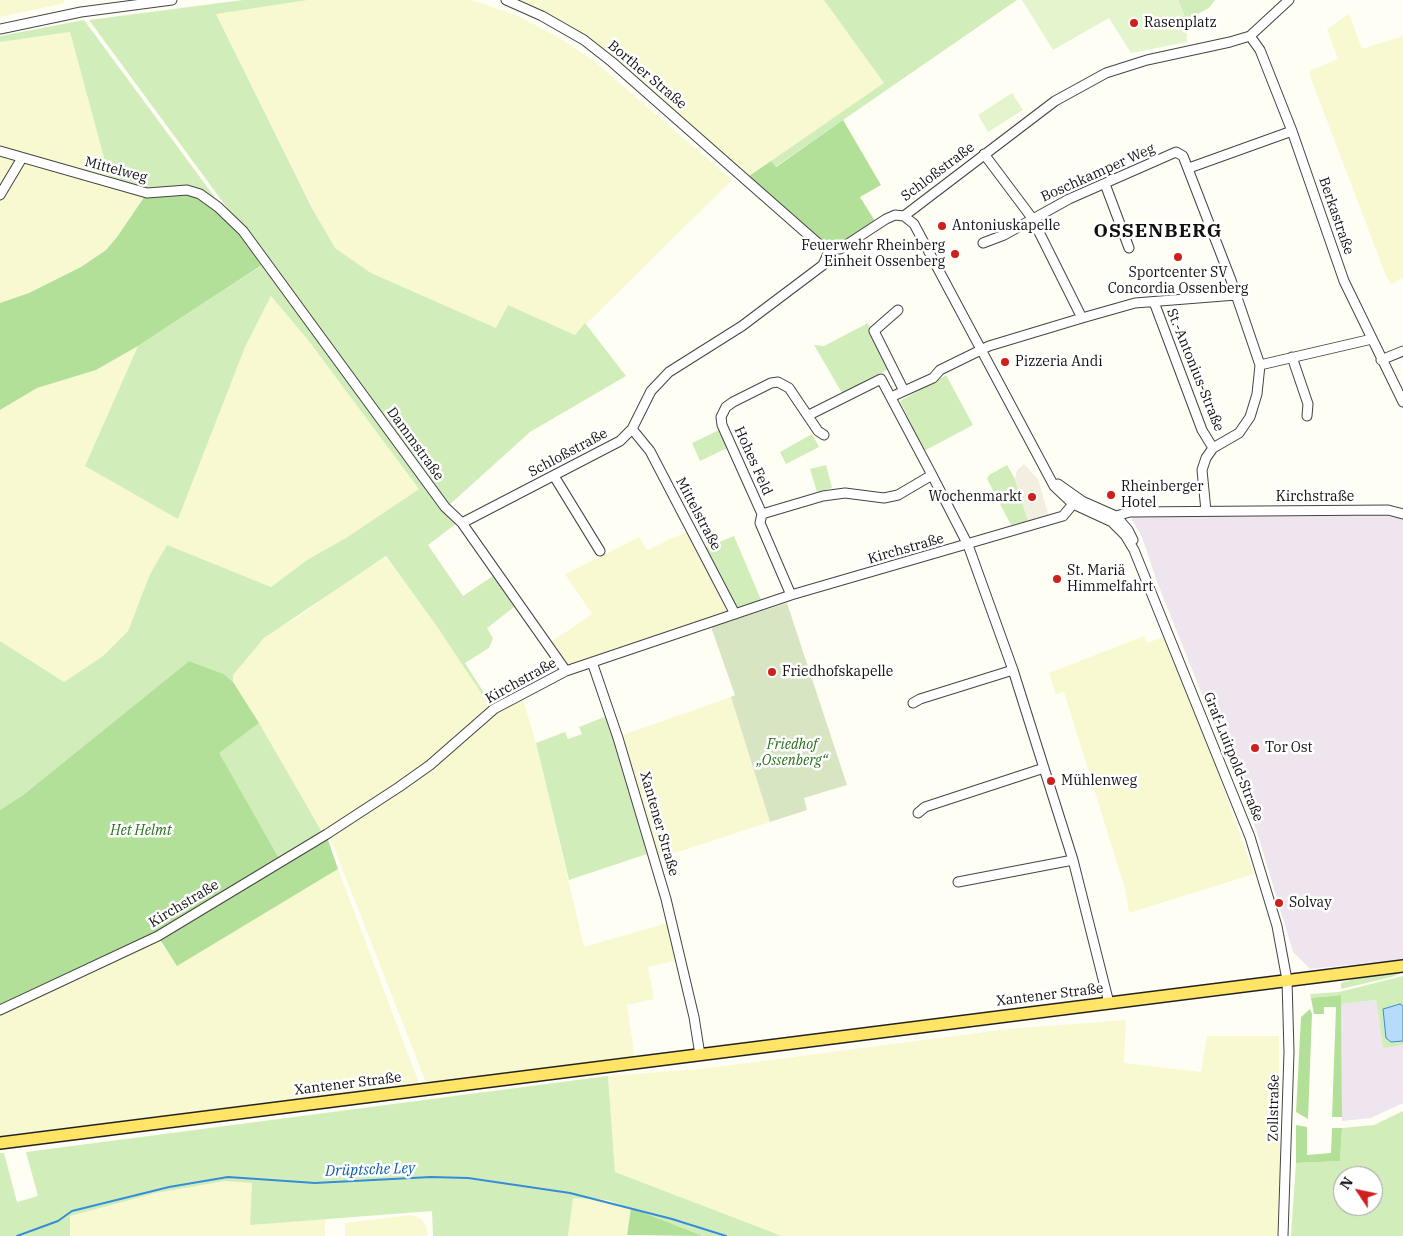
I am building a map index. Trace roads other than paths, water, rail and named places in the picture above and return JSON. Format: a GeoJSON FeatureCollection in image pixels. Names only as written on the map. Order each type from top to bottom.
{"type":"FeatureCollection","features":[{"type":"Feature","properties":{"kind":"main road","name":"Xantener Straße"},"geometry":{"type":"LineString","coordinates":[[0,1143],[1403,966]]}},
{"type":"Feature","properties":{"kind":"street"},"geometry":{"type":"LineString","coordinates":[[0,29],[172,0]]}},
{"type":"Feature","properties":{"kind":"street","name":"Borther Straße"},"geometry":{"type":"LineString","coordinates":[[506,0],[542,16],[584,40],[645,90],[808,235],[821,246],[830,249]]}},
{"type":"Feature","properties":{"kind":"street","name":"Schloßstraße"},"geometry":{"type":"LineString","coordinates":[[462,523],[620,441],[632,429],[652,391],[669,372],[742,326],[816,270],[827,259],[830,249],[845,246],[892,216],[904,216],[1055,100],[1106,73],[1147,60],[1250,36],[1289,0]]}},
{"type":"Feature","properties":{"kind":"street","name":"Berkastraße"},"geometry":{"type":"LineString","coordinates":[[1250,36],[1260,50],[1292,131],[1344,281],[1403,402]]}},
{"type":"Feature","properties":{"kind":"street"},"geometry":{"type":"LineString","coordinates":[[1206,511],[1202,470],[1206,458],[1213,448],[1239,433],[1250,417],[1257,394],[1260,365],[1189,168],[1292,131]]}},
{"type":"Feature","properties":{"kind":"street","name":"Mittelweg"},"geometry":{"type":"LineString","coordinates":[[0,150],[147,194],[187,190],[200,194],[218,207],[243,232]]}},
{"type":"Feature","properties":{"kind":"street","name":"Boschkamper Weg"},"geometry":{"type":"LineString","coordinates":[[983,243],[1004,234],[1032,218],[1176,152],[1183,156],[1189,168]]}},
{"type":"Feature","properties":{"kind":"street"},"geometry":{"type":"LineString","coordinates":[[984,154],[1032,218],[1082,318]]}},
{"type":"Feature","properties":{"kind":"street"},"geometry":{"type":"LineString","coordinates":[[0,194],[22,158]]}},
{"type":"Feature","properties":{"kind":"street"},"geometry":{"type":"LineString","coordinates":[[1105,184],[1129,248]]}},
{"type":"Feature","properties":{"kind":"street"},"geometry":{"type":"LineString","coordinates":[[904,216],[914,224],[1048,477],[1057,490],[1114,519]]}},
{"type":"Feature","properties":{"kind":"street","name":"Dammstraße"},"geometry":{"type":"LineString","coordinates":[[243,232],[445,507],[462,523],[566,671]]}},
{"type":"Feature","properties":{"kind":"street"},"geometry":{"type":"LineString","coordinates":[[891,398],[933,378],[940,370],[982,350],[1082,318],[1135,303],[1236,295]]}},
{"type":"Feature","properties":{"kind":"street","name":"St.-Antonius-Straße"},"geometry":{"type":"LineString","coordinates":[[1154,302],[1202,430],[1213,448]]}},
{"type":"Feature","properties":{"kind":"street"},"geometry":{"type":"LineString","coordinates":[[898,310],[874,332],[904,391]]}},
{"type":"Feature","properties":{"kind":"street"},"geometry":{"type":"LineString","coordinates":[[1260,365],[1372,339]]}},
{"type":"Feature","properties":{"kind":"street"},"geometry":{"type":"LineString","coordinates":[[1381,360],[1403,351]]}},
{"type":"Feature","properties":{"kind":"street"},"geometry":{"type":"LineString","coordinates":[[1292,357],[1308,404],[1307,416]]}},
{"type":"Feature","properties":{"kind":"street"},"geometry":{"type":"LineString","coordinates":[[809,415],[881,379],[968,545],[1013,670],[1073,860],[1109,1003]]}},
{"type":"Feature","properties":{"kind":"street","name":"Hohes Feld"},"geometry":{"type":"LineString","coordinates":[[791,595],[760,523],[762,514],[722,425],[721,417],[726,407],[734,402],[770,383],[778,382],[789,388],[818,431],[824,435]]}},
{"type":"Feature","properties":{"kind":"street","name":"Mittelstraße"},"geometry":{"type":"LineString","coordinates":[[632,429],[650,451],[735,614]]}},
{"type":"Feature","properties":{"kind":"street"},"geometry":{"type":"LineString","coordinates":[[762,514],[823,496],[845,492],[884,498],[898,495],[932,475]]}},
{"type":"Feature","properties":{"kind":"street"},"geometry":{"type":"LineString","coordinates":[[554,476],[600,551]]}},
{"type":"Feature","properties":{"kind":"street","name":"Kirchstraße"},"geometry":{"type":"LineString","coordinates":[[0,1010],[158,936],[327,834],[430,765],[494,710],[566,671],[791,595],[968,545],[1062,516],[1076,501]]}},
{"type":"Feature","properties":{"kind":"street","name":"Kirchstraße"},"geometry":{"type":"LineString","coordinates":[[1114,519],[1130,512],[1388,510],[1403,514]]}},
{"type":"Feature","properties":{"kind":"street","name":"Graf-Luitpold-Straße"},"geometry":{"type":"LineString","coordinates":[[1114,519],[1128,530],[1134,550],[1250,837],[1278,934],[1286,980]]}},
{"type":"Feature","properties":{"kind":"street","name":"Xantener Straße"},"geometry":{"type":"LineString","coordinates":[[592,662],[618,738],[670,916],[700,1055]]}},
{"type":"Feature","properties":{"kind":"street"},"geometry":{"type":"LineString","coordinates":[[913,703],[920,699],[1013,670]]}},
{"type":"Feature","properties":{"kind":"street"},"geometry":{"type":"LineString","coordinates":[[918,813],[926,807],[1044,768]]}},
{"type":"Feature","properties":{"kind":"street"},"geometry":{"type":"LineString","coordinates":[[958,882],[1073,860]]}},
{"type":"Feature","properties":{"kind":"street","name":"Zollstraße"},"geometry":{"type":"LineString","coordinates":[[1283,1236],[1289,1052],[1286,980]]}},
{"type":"Feature","properties":{"kind":"water"},"geometry":{"type":"Polygon","coordinates":[[[1400,1004],[1403,1006],[1403,1041],[1391,1042],[1386,1038],[1383,1009],[1400,1004]]]}},
{"type":"Feature","properties":{"kind":"waterway","name":"Drüptsche Ley"},"geometry":{"type":"LineString","coordinates":[[17,1236],[58,1221],[72,1211],[169,1187],[228,1177],[315,1183],[431,1177],[468,1178],[570,1193],[672,1219],[726,1236]]}},
{"type":"Feature","properties":{"kind":"place","name":"Rasenplatz"},"geometry":{"type":"Point","coordinates":[1134,23]}},
{"type":"Feature","properties":{"kind":"place","name":"Antoniuskapelle"},"geometry":{"type":"Point","coordinates":[942,226]}},
{"type":"Feature","properties":{"kind":"place","name":"Feuerwehr Rheinberg Einheit Ossenberg"},"geometry":{"type":"Point","coordinates":[955,254]}},
{"type":"Feature","properties":{"kind":"place","name":"Sportcenter SV Concordia Ossenberg"},"geometry":{"type":"Point","coordinates":[1178,257]}},
{"type":"Feature","properties":{"kind":"place","name":"Pizzeria Andi"},"geometry":{"type":"Point","coordinates":[1005,362]}},
{"type":"Feature","properties":{"kind":"place","name":"Rheinberger Hotel"},"geometry":{"type":"Point","coordinates":[1111,495]}},
{"type":"Feature","properties":{"kind":"place","name":"Wochenmarkt"},"geometry":{"type":"Point","coordinates":[1032,497]}},
{"type":"Feature","properties":{"kind":"place","name":"St. Mariä Himmelfahrt"},"geometry":{"type":"Point","coordinates":[1057,579]}},
{"type":"Feature","properties":{"kind":"place","name":"Friedhofskapelle"},"geometry":{"type":"Point","coordinates":[772,672]}},
{"type":"Feature","properties":{"kind":"place","name":"Tor Ost"},"geometry":{"type":"Point","coordinates":[1255,748]}},
{"type":"Feature","properties":{"kind":"place","name":"Mühlenweg"},"geometry":{"type":"Point","coordinates":[1051,781]}},
{"type":"Feature","properties":{"kind":"place","name":"Solvay"},"geometry":{"type":"Point","coordinates":[1279,903]}},
{"type":"Feature","properties":{"kind":"district","name":"OSSENBERG"},"geometry":{"type":"Point","coordinates":[1158,232]}},
{"type":"Feature","properties":{"kind":"park label","name":"Friedhof „Ossenberg“"},"geometry":{"type":"Point","coordinates":[792,754]}},
{"type":"Feature","properties":{"kind":"park label","name":"Het Helmt"},"geometry":{"type":"Point","coordinates":[141,831]}}]}
